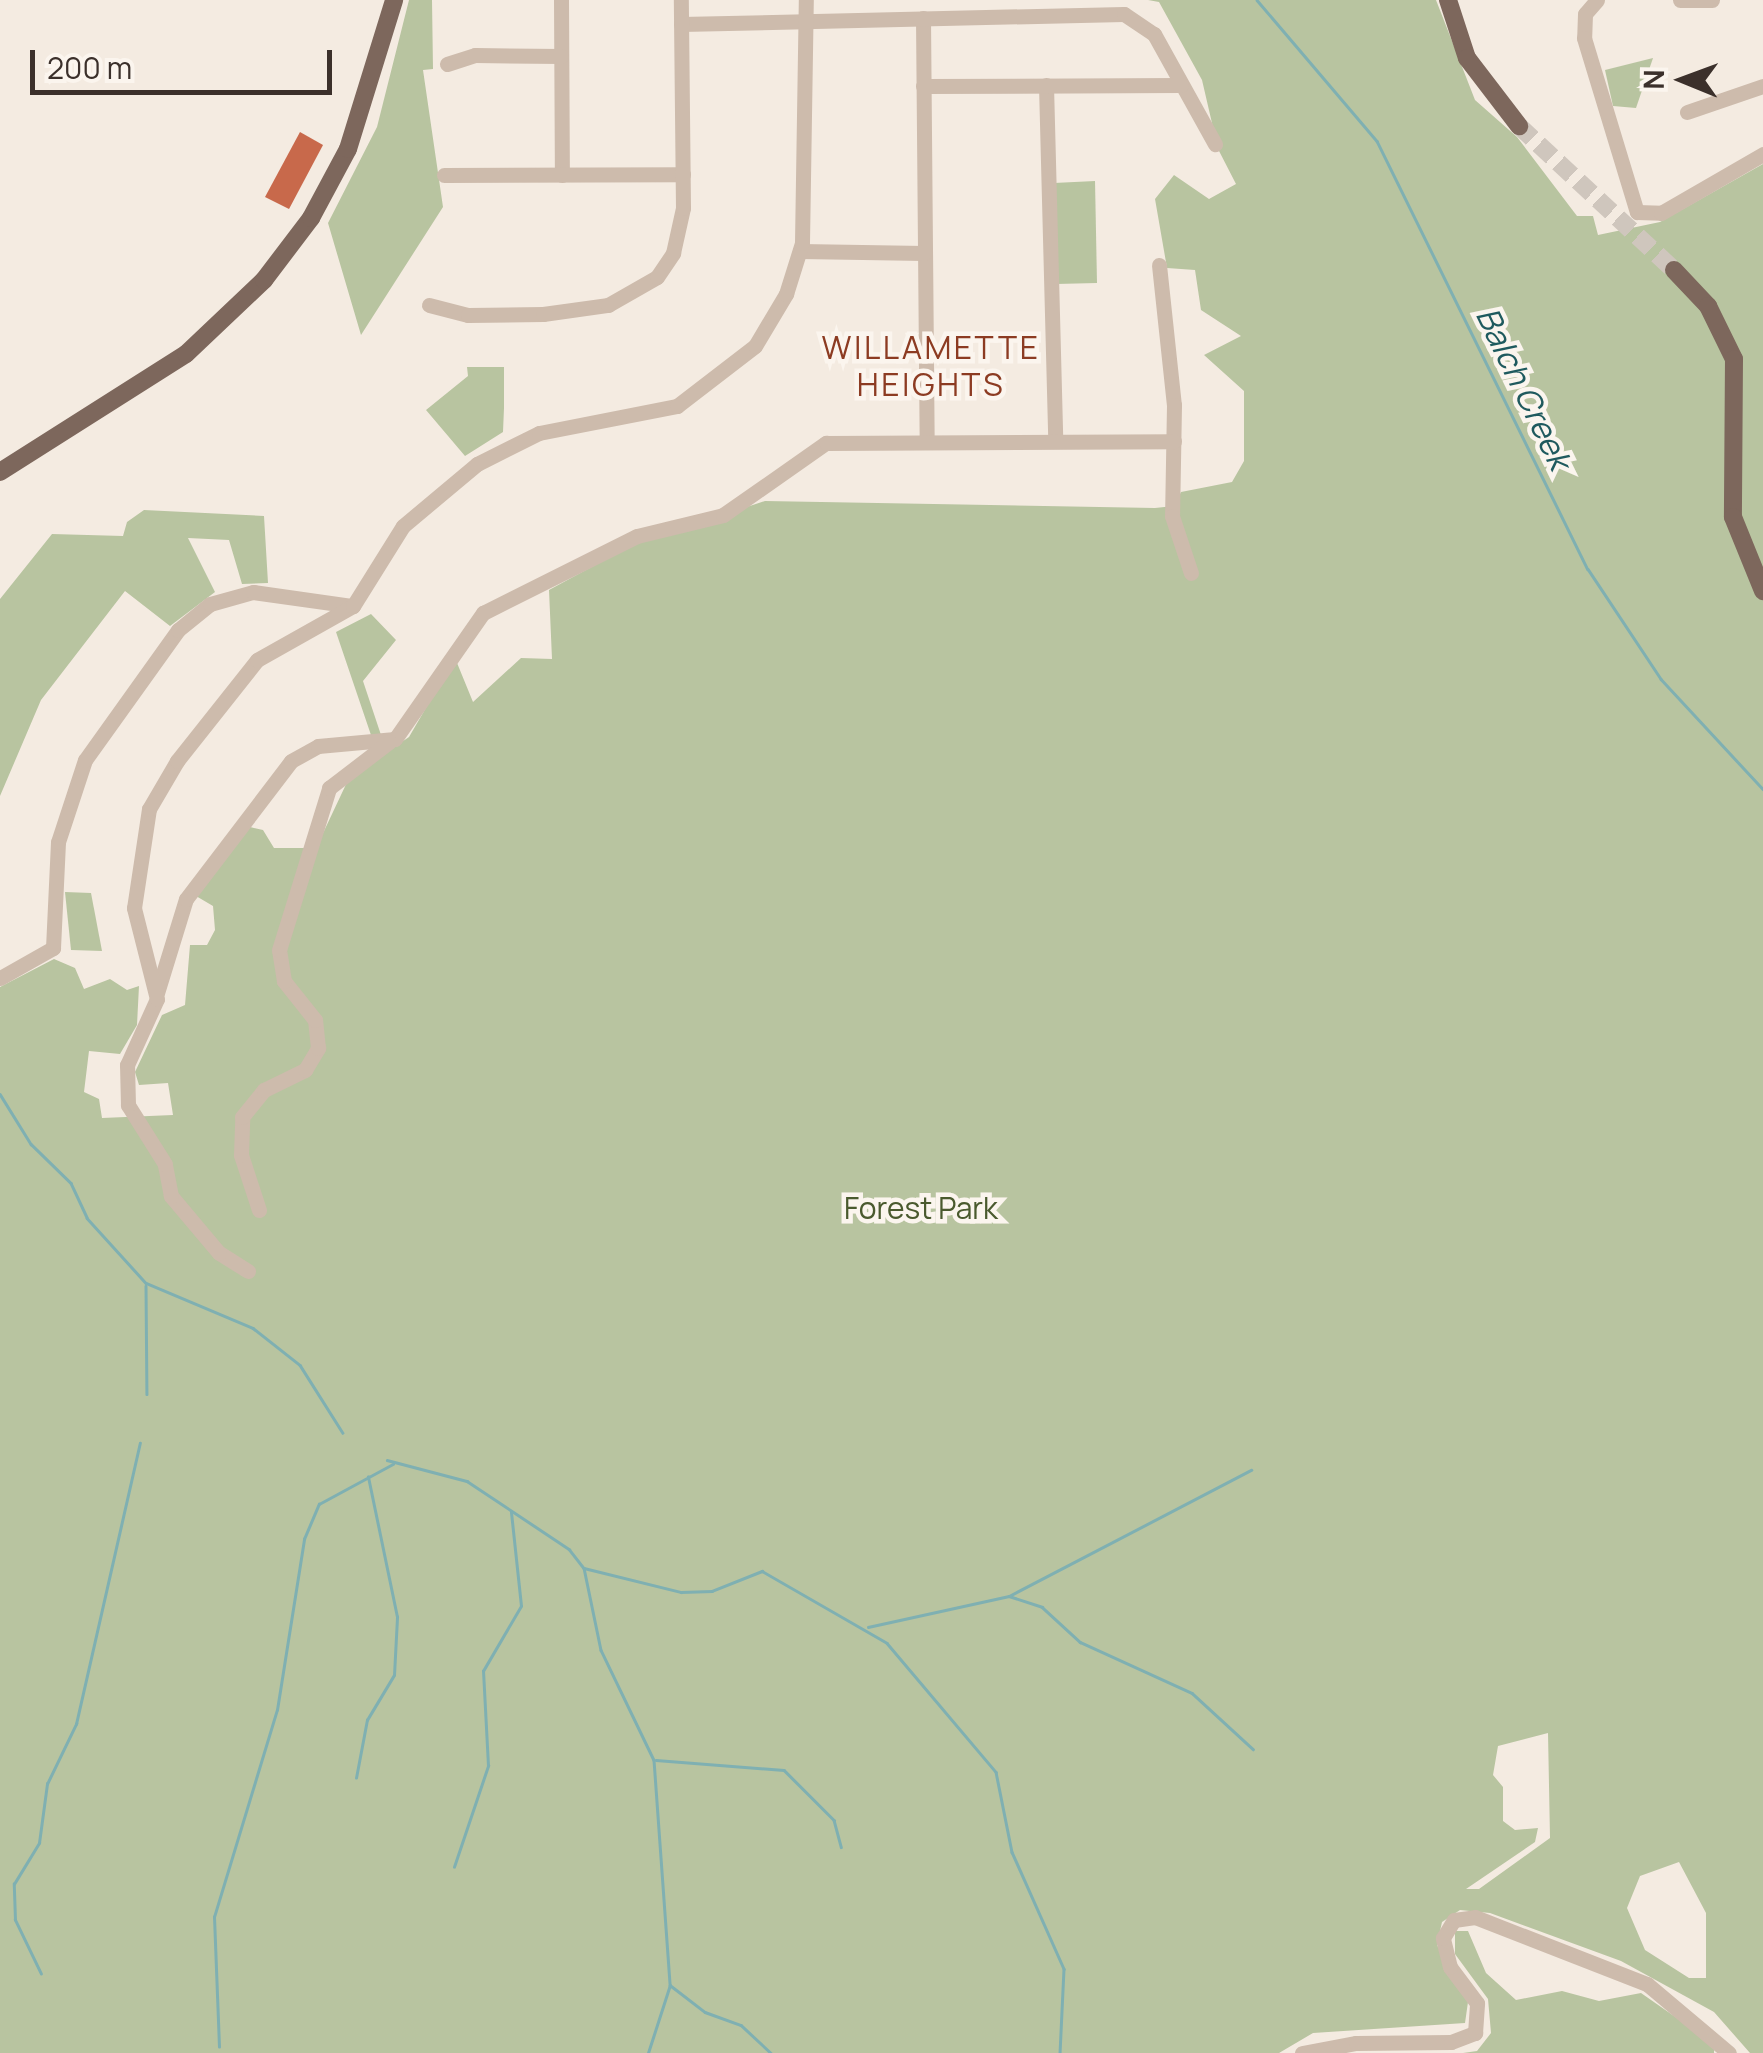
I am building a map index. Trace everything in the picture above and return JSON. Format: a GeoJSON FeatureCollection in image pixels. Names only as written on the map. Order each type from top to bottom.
{"type":"FeatureCollection","features":[{"type":"Feature","properties":{"kind":"main road"},"geometry":{"type":"LineString","coordinates":[[0,472],[186,354],[264,280],[311,218],[348,149],[394,0]]}},
{"type":"Feature","properties":{"kind":"main road"},"geometry":{"type":"LineString","coordinates":[[1448,0],[1468,58],[1518,126]]}},
{"type":"Feature","properties":{"kind":"main road"},"geometry":{"type":"LineString","coordinates":[[1674,270],[1708,306],[1734,359],[1733,517],[1763,591]]}},
{"type":"Feature","properties":{"kind":"street"},"geometry":{"type":"LineString","coordinates":[[561,0],[562,175]]}},
{"type":"Feature","properties":{"kind":"street"},"geometry":{"type":"LineString","coordinates":[[429,304],[468,315],[544,314],[632,295],[672,254],[683,174],[681,0]]}},
{"type":"Feature","properties":{"kind":"street"},"geometry":{"type":"LineString","coordinates":[[156,993],[133,894],[140,836],[156,795],[257,660],[353,606],[403,526],[492,454],[538,433],[658,414],[712,386],[772,321],[800,251],[806,0]]}},
{"type":"Feature","properties":{"kind":"street"},"geometry":{"type":"LineString","coordinates":[[1597,0],[1585,14],[1584,38],[1636,212],[1661,213],[1763,154]]}},
{"type":"Feature","properties":{"kind":"street"},"geometry":{"type":"LineString","coordinates":[[1680,0],[1712,0]]}},
{"type":"Feature","properties":{"kind":"street"},"geometry":{"type":"LineString","coordinates":[[681,24],[1124,14],[1154,34],[1215,144]]}},
{"type":"Feature","properties":{"kind":"street"},"geometry":{"type":"LineString","coordinates":[[922,18],[927,442]]}},
{"type":"Feature","properties":{"kind":"street"},"geometry":{"type":"LineString","coordinates":[[447,64],[474,55],[561,56]]}},
{"type":"Feature","properties":{"kind":"street"},"geometry":{"type":"LineString","coordinates":[[923,86],[1181,85]]}},
{"type":"Feature","properties":{"kind":"street"},"geometry":{"type":"LineString","coordinates":[[1046,86],[1055,440]]}},
{"type":"Feature","properties":{"kind":"street"},"geometry":{"type":"LineString","coordinates":[[1688,112],[1763,86]]}},
{"type":"Feature","properties":{"kind":"street"},"geometry":{"type":"LineString","coordinates":[[444,176],[683,174]]}},
{"type":"Feature","properties":{"kind":"street"},"geometry":{"type":"LineString","coordinates":[[800,251],[924,252]]}},
{"type":"Feature","properties":{"kind":"street"},"geometry":{"type":"LineString","coordinates":[[1159,265],[1174,441],[1172,516],[1191,573]]}},
{"type":"Feature","properties":{"kind":"street"},"geometry":{"type":"LineString","coordinates":[[258,1210],[241,1156],[242,1117],[264,1090],[304,1070],[318,1048],[316,1020],[284,982],[279,950],[328,788],[389,742],[483,613],[637,536],[723,515],[826,443],[1174,441]]}},
{"type":"Feature","properties":{"kind":"street"},"geometry":{"type":"LineString","coordinates":[[0,978],[52,948],[58,842],[84,760],[178,630],[210,604],[253,592],[353,606]]}},
{"type":"Feature","properties":{"kind":"street"},"geometry":{"type":"LineString","coordinates":[[248,1271],[220,1254],[171,1196],[165,1164],[128,1105],[128,1064],[186,899],[291,761],[326,744],[389,742]]}},
{"type":"Feature","properties":{"kind":"street"},"geometry":{"type":"LineString","coordinates":[[1302,2053],[1356,2043],[1451,2042],[1475,2032],[1477,2003],[1450,1967],[1443,1938],[1454,1920],[1474,1916],[1647,1984],[1729,2053]]}},
{"type":"Feature","properties":{"kind":"green space"},"geometry":{"type":"Polygon","coordinates":[[[409,0],[432,0],[433,69],[423,70],[443,207],[361,335],[328,223],[377,127],[409,0]]]}},
{"type":"Feature","properties":{"kind":"green space","name":"Forest Park"},"geometry":{"type":"Polygon","coordinates":[[[1148,0],[1436,0],[1475,100],[1517,137],[1577,216],[1593,216],[1598,235],[1660,222],[1763,164],[1763,2053],[1750,2053],[1714,2012],[1621,1961],[1490,1913],[1460,1910],[1442,1922],[1437,1945],[1468,2002],[1465,2023],[1313,2033],[1279,2053],[0,2053],[0,987],[54,959],[75,968],[84,989],[110,979],[127,990],[139,986],[137,1025],[120,1054],[89,1051],[84,1092],[99,1099],[102,1118],[173,1115],[168,1083],[139,1085],[135,1072],[162,1015],[185,1005],[190,945],[207,945],[215,930],[213,906],[196,896],[250,827],[263,830],[274,848],[316,848],[349,778],[409,737],[455,658],[473,702],[521,658],[552,659],[549,590],[632,545],[765,501],[1155,508],[1174,506],[1181,492],[1232,482],[1244,461],[1244,391],[1204,355],[1241,336],[1201,310],[1195,270],[1167,268],[1155,199],[1174,175],[1209,199],[1236,184],[1218,149],[1202,80],[1159,2],[1148,0]],[[1548,1733],[1498,1746],[1493,1775],[1503,1787],[1503,1821],[1515,1830],[1538,1828],[1535,1842],[1466,1889],[1479,1889],[1550,1838],[1548,1733]],[[1679,1862],[1640,1876],[1627,1908],[1645,1950],[1689,1978],[1706,1978],[1706,1913],[1679,1862]]]}},
{"type":"Feature","properties":{"kind":"green space"},"geometry":{"type":"Polygon","coordinates":[[[1653,58],[1636,108],[1613,106],[1605,70],[1653,58]]]}},
{"type":"Feature","properties":{"kind":"green space"},"geometry":{"type":"Polygon","coordinates":[[[1095,181],[1097,283],[1056,284],[1054,183],[1095,181]]]}},
{"type":"Feature","properties":{"kind":"green space"},"geometry":{"type":"Polygon","coordinates":[[[467,367],[504,367],[504,408],[503,432],[465,456],[426,410],[468,376],[467,367]]]}},
{"type":"Feature","properties":{"kind":"green space"},"geometry":{"type":"Polygon","coordinates":[[[144,510],[264,516],[268,583],[242,584],[229,540],[188,538],[215,592],[170,626],[125,591],[41,700],[0,796],[0,599],[52,534],[123,536],[127,522],[144,510]]]}},
{"type":"Feature","properties":{"kind":"green space"},"geometry":{"type":"Polygon","coordinates":[[[371,614],[396,640],[363,681],[381,735],[372,738],[336,632],[371,614]]]}},
{"type":"Feature","properties":{"kind":"green space"},"geometry":{"type":"Polygon","coordinates":[[[65,892],[91,893],[102,951],[71,950],[65,892]]]}},
{"type":"Feature","properties":{"kind":"green space"},"geometry":{"type":"Polygon","coordinates":[[[1455,1931],[1468,1931],[1486,1973],[1516,2000],[1562,1991],[1599,2001],[1641,1993],[1714,2044],[1714,2053],[1463,2053],[1477,2051],[1491,2033],[1488,1999],[1455,1954],[1455,1931]]]}},
{"type":"Feature","properties":{"kind":"building"},"geometry":{"type":"Polygon","coordinates":[[[300,132],[323,145],[289,209],[265,197],[300,132]]]}},
{"type":"Feature","properties":{"kind":"waterway","name":"Balch Creek"},"geometry":{"type":"LineString","coordinates":[[1257,0],[1377,141],[1588,569],[1661,679],[1763,789]]}},
{"type":"Feature","properties":{"kind":"waterway"},"geometry":{"type":"LineString","coordinates":[[0,1094],[31,1144],[71,1183],[87,1218],[146,1283],[253,1328],[300,1365],[343,1433]]}},
{"type":"Feature","properties":{"kind":"waterway"},"geometry":{"type":"LineString","coordinates":[[146,1286],[147,1394]]}},
{"type":"Feature","properties":{"kind":"waterway"},"geometry":{"type":"LineString","coordinates":[[41,1974],[15,1920],[14,1884],[39,1843],[47,1784],[76,1724],[140,1443]]}},
{"type":"Feature","properties":{"kind":"waterway"},"geometry":{"type":"LineString","coordinates":[[387,1460],[467,1481],[569,1549],[584,1568],[601,1650],[654,1760],[670,1985],[705,2012],[741,2025],[771,2053]]}},
{"type":"Feature","properties":{"kind":"waterway"},"geometry":{"type":"LineString","coordinates":[[219,2047],[214,1917],[277,1710],[304,1539],[319,1504],[393,1464]]}},
{"type":"Feature","properties":{"kind":"waterway"},"geometry":{"type":"LineString","coordinates":[[868,1627],[1009,1596],[1251,1470]]}},
{"type":"Feature","properties":{"kind":"waterway"},"geometry":{"type":"LineString","coordinates":[[356,1778],[367,1720],[394,1675],[397,1617],[368,1477]]}},
{"type":"Feature","properties":{"kind":"waterway"},"geometry":{"type":"LineString","coordinates":[[454,1867],[488,1766],[483,1671],[521,1606],[511,1513]]}},
{"type":"Feature","properties":{"kind":"waterway"},"geometry":{"type":"LineString","coordinates":[[584,1568],[681,1592],[712,1591],[762,1571],[887,1643],[996,1772],[1012,1852],[1064,1969],[1060,2053]]}},
{"type":"Feature","properties":{"kind":"waterway"},"geometry":{"type":"LineString","coordinates":[[1009,1596],[1042,1607],[1080,1642],[1192,1693],[1253,1749]]}},
{"type":"Feature","properties":{"kind":"waterway"},"geometry":{"type":"LineString","coordinates":[[656,1760],[784,1770],[834,1820],[841,1847]]}},
{"type":"Feature","properties":{"kind":"waterway"},"geometry":{"type":"LineString","coordinates":[[648,2053],[670,1985]]}},
{"type":"Feature","properties":{"kind":"tunnel"},"geometry":{"type":"LineString","coordinates":[[1519,126],[1674,270]]}},
{"type":"Feature","properties":{"kind":"district","name":"WILLAMETTE HEIGHTS"},"geometry":{"type":"Point","coordinates":[931,366]}}]}
